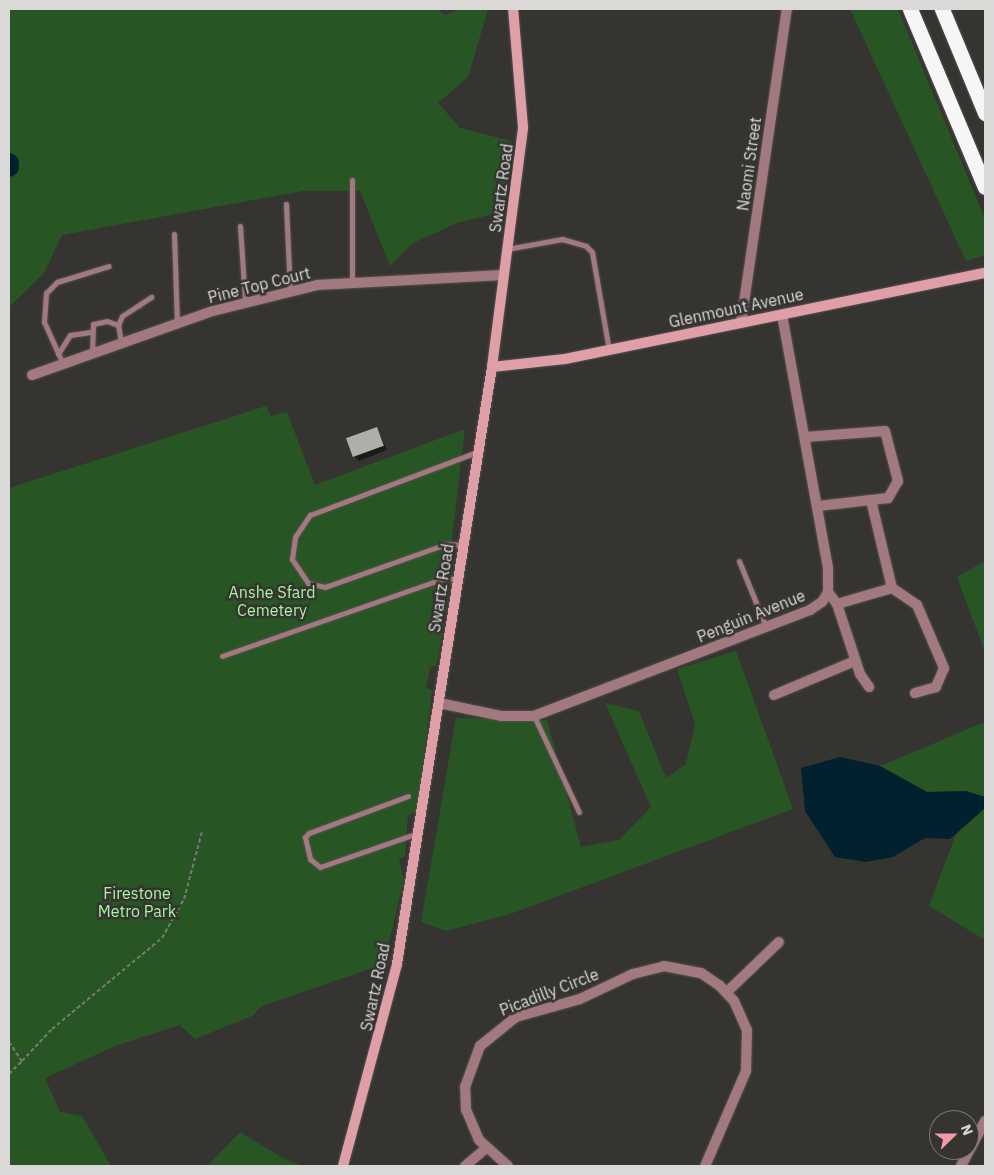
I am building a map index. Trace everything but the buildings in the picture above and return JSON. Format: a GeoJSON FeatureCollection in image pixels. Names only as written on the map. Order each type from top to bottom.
{"type":"FeatureCollection","features":[{"type":"Feature","properties":{"kind":"highway"},"geometry":{"type":"LineString","coordinates":[[910,9],[985,187]]}},
{"type":"Feature","properties":{"kind":"highway"},"geometry":{"type":"LineString","coordinates":[[942,9],[985,113]]}},
{"type":"Feature","properties":{"kind":"street","name":"Swartz Road"},"geometry":{"type":"LineString","coordinates":[[343,1166],[387,1008],[419,833],[457,579],[492,366],[523,127],[512,9]]}},
{"type":"Feature","properties":{"kind":"street","name":"Naomi Street"},"geometry":{"type":"LineString","coordinates":[[741,323],[787,9]]}},
{"type":"Feature","properties":{"kind":"street","name":"Glenmount Avenue"},"geometry":{"type":"LineString","coordinates":[[492,366],[534,364],[610,350],[985,273]]}},
{"type":"Feature","properties":{"kind":"street","name":"Pine Top Court"},"geometry":{"type":"LineString","coordinates":[[32,375],[177,324],[245,302],[290,291],[352,282],[398,284],[503,275]]}},
{"type":"Feature","properties":{"kind":"street","name":"Penguin Avenue"},"geometry":{"type":"LineString","coordinates":[[439,703],[501,716],[534,716],[816,607],[828,592],[818,506],[782,315]]}},
{"type":"Feature","properties":{"kind":"street"},"geometry":{"type":"LineString","coordinates":[[805,437],[885,431],[898,482],[888,498],[818,506]]}},
{"type":"Feature","properties":{"kind":"street"},"geometry":{"type":"LineString","coordinates":[[871,500],[892,588],[917,605],[944,668],[936,687],[915,693]]}},
{"type":"Feature","properties":{"kind":"street"},"geometry":{"type":"LineString","coordinates":[[837,604],[892,588]]}},
{"type":"Feature","properties":{"kind":"street"},"geometry":{"type":"LineString","coordinates":[[828,592],[837,604],[856,662],[869,687]]}},
{"type":"Feature","properties":{"kind":"street"},"geometry":{"type":"LineString","coordinates":[[774,695],[856,662]]}},
{"type":"Feature","properties":{"kind":"street"},"geometry":{"type":"LineString","coordinates":[[705,1166],[748,1061],[745,1025],[727,992],[779,942]]}},
{"type":"Feature","properties":{"kind":"street","name":"Picadilly Circle"},"geometry":{"type":"LineString","coordinates":[[508,1166],[485,1149],[470,1123],[465,1087],[474,1056],[500,1026],[580,1000],[652,967],[689,969],[727,992]]}},
{"type":"Feature","properties":{"kind":"street"},"geometry":{"type":"LineString","coordinates":[[961,1166],[985,1121]]}},
{"type":"Feature","properties":{"kind":"street"},"geometry":{"type":"LineString","coordinates":[[465,1166],[485,1149]]}},
{"type":"Feature","properties":{"kind":"lane"},"geometry":{"type":"LineString","coordinates":[[352,180],[352,282]]}},
{"type":"Feature","properties":{"kind":"lane"},"geometry":{"type":"LineString","coordinates":[[286,204],[290,291]]}},
{"type":"Feature","properties":{"kind":"lane"},"geometry":{"type":"LineString","coordinates":[[240,226],[245,302]]}},
{"type":"Feature","properties":{"kind":"lane"},"geometry":{"type":"LineString","coordinates":[[174,234],[177,324]]}},
{"type":"Feature","properties":{"kind":"lane"},"geometry":{"type":"LineString","coordinates":[[508,249],[562,240],[586,246],[592,252],[610,350]]}},
{"type":"Feature","properties":{"kind":"lane"},"geometry":{"type":"LineString","coordinates":[[64,365],[44,322],[46,293],[57,282],[109,266]]}},
{"type":"Feature","properties":{"kind":"lane"},"geometry":{"type":"LineString","coordinates":[[121,344],[118,325],[135,304],[152,297]]}},
{"type":"Feature","properties":{"kind":"lane"},"geometry":{"type":"LineString","coordinates":[[92,354],[91,332],[99,321],[118,325]]}},
{"type":"Feature","properties":{"kind":"lane"},"geometry":{"type":"LineString","coordinates":[[58,354],[70,335],[91,332]]}},
{"type":"Feature","properties":{"kind":"lane"},"geometry":{"type":"LineString","coordinates":[[463,545],[446,544],[326,587],[308,583],[292,559],[295,536],[310,515],[477,452]]}},
{"type":"Feature","properties":{"kind":"lane"},"geometry":{"type":"LineString","coordinates":[[739,561],[766,627]]}},
{"type":"Feature","properties":{"kind":"lane"},"geometry":{"type":"LineString","coordinates":[[222,656],[445,578],[457,579]]}},
{"type":"Feature","properties":{"kind":"lane"},"geometry":{"type":"LineString","coordinates":[[534,716],[535,726],[579,812]]}},
{"type":"Feature","properties":{"kind":"lane"},"geometry":{"type":"LineString","coordinates":[[408,796],[309,833],[305,837],[310,859],[320,867],[419,833]]}},
{"type":"Feature","properties":{"kind":"path"},"geometry":{"type":"LineString","coordinates":[[9,1074],[52,1029],[162,938],[184,899],[202,832]]}},
{"type":"Feature","properties":{"kind":"path"},"geometry":{"type":"LineString","coordinates":[[9,1042],[22,1061]]}},
{"type":"Feature","properties":{"kind":"green space"},"geometry":{"type":"Polygon","coordinates":[[[9,9],[436,9],[445,15],[462,9],[488,9],[468,77],[438,103],[460,128],[511,141],[505,211],[457,223],[413,243],[390,266],[360,191],[303,191],[62,235],[44,273],[9,307],[9,9]]]}},
{"type":"Feature","properties":{"kind":"green space"},"geometry":{"type":"Polygon","coordinates":[[[850,9],[898,9],[985,219],[985,255],[966,261],[850,9]]]}},
{"type":"Feature","properties":{"kind":"green space","name":"Firestone Metro Park"},"geometry":{"type":"Polygon","coordinates":[[[266,406],[271,416],[287,412],[315,485],[465,429],[449,564],[453,568],[437,665],[430,667],[426,688],[432,690],[417,812],[408,815],[405,856],[399,859],[404,879],[384,964],[262,1006],[252,1016],[195,1039],[180,1025],[115,1046],[45,1078],[60,1112],[82,1116],[111,1166],[9,1166],[9,488],[266,406]]]}},
{"type":"Feature","properties":{"kind":"green space"},"geometry":{"type":"Polygon","coordinates":[[[985,561],[985,652],[957,577],[985,561]]]}},
{"type":"Feature","properties":{"kind":"green space"},"geometry":{"type":"Polygon","coordinates":[[[736,651],[793,809],[510,914],[446,931],[421,922],[456,718],[547,720],[581,847],[619,840],[651,807],[605,703],[639,711],[666,778],[686,764],[695,724],[677,669],[736,651]]]}},
{"type":"Feature","properties":{"kind":"green space"},"geometry":{"type":"Polygon","coordinates":[[[985,722],[985,797],[966,791],[927,792],[880,766],[985,722]]]}},
{"type":"Feature","properties":{"kind":"green space"},"geometry":{"type":"Polygon","coordinates":[[[985,808],[985,940],[929,906],[956,834],[985,808]]]}},
{"type":"Feature","properties":{"kind":"green space"},"geometry":{"type":"Polygon","coordinates":[[[240,1132],[283,1158],[303,1166],[207,1166],[240,1132]]]}},
{"type":"Feature","properties":{"kind":"water"},"geometry":{"type":"Polygon","coordinates":[[[840,757],[880,766],[927,792],[966,791],[985,797],[985,808],[950,839],[925,838],[893,857],[866,862],[835,857],[805,811],[801,768],[840,757]]]}},
{"type":"Feature","properties":{"kind":"park label","name":"Anshe Sfard Cemetery"},"geometry":{"type":"Point","coordinates":[272,601]}}]}
